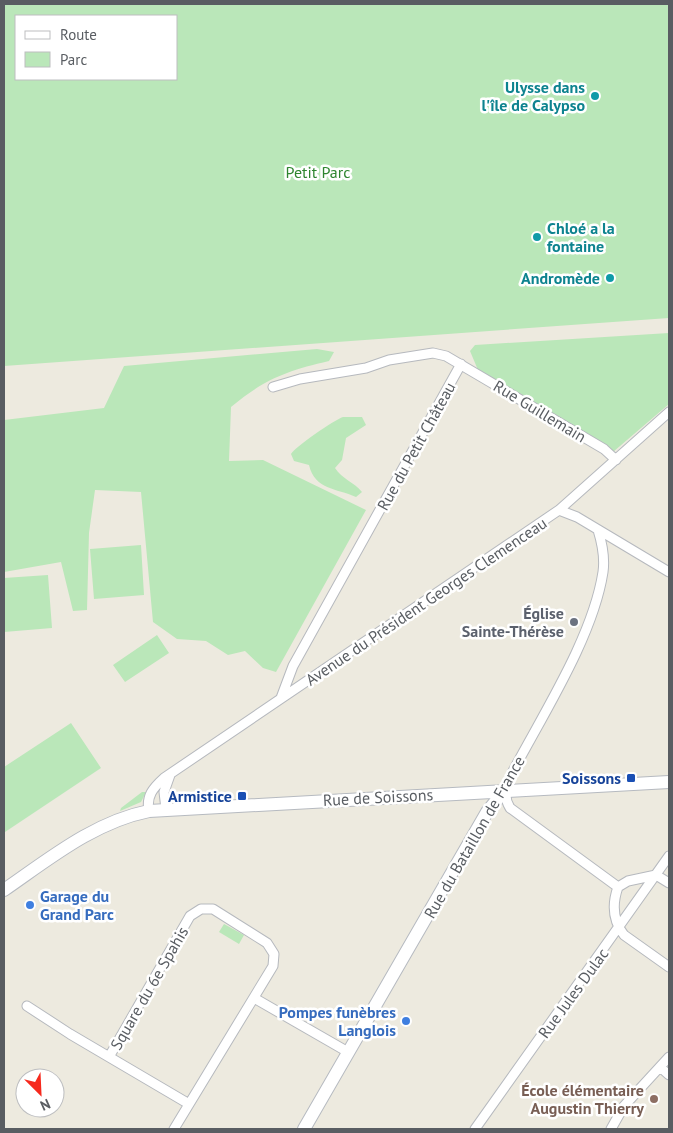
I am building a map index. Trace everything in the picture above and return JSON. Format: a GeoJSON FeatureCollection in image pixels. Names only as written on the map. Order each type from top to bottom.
{"type":"FeatureCollection","features":[{"type":"Feature","properties":{"kind":"main road","name":"Rue de Soissons"},"geometry":{"type":"LineString","coordinates":[[4,890],[91,832],[125,817],[149,811],[669,782]]}},
{"type":"Feature","properties":{"kind":"main road","name":"Rue du Bataillon de France"},"geometry":{"type":"LineString","coordinates":[[304,1129],[487,812],[505,790]]}},
{"type":"Feature","properties":{"kind":"street","name":"Rue du Petit Château"},"geometry":{"type":"LineString","coordinates":[[273,387],[300,379],[366,368],[389,360],[433,353],[446,356],[461,364],[293,666],[280,699]]}},
{"type":"Feature","properties":{"kind":"street","name":"Rue Guillemain"},"geometry":{"type":"LineString","coordinates":[[461,364],[604,449],[616,460]]}},
{"type":"Feature","properties":{"kind":"street","name":"Avenue du Président Georges Clemenceau"},"geometry":{"type":"LineString","coordinates":[[149,811],[150,793],[170,774],[559,510],[669,412]]}},
{"type":"Feature","properties":{"kind":"street"},"geometry":{"type":"LineString","coordinates":[[559,510],[577,517],[669,572]]}},
{"type":"Feature","properties":{"kind":"street","name":"Rue du Bataillon de France"},"geometry":{"type":"LineString","coordinates":[[505,790],[582,640],[603,571],[603,553],[598,530]]}},
{"type":"Feature","properties":{"kind":"street"},"geometry":{"type":"LineString","coordinates":[[166,809],[164,792],[170,774]]}},
{"type":"Feature","properties":{"kind":"street"},"geometry":{"type":"LineString","coordinates":[[505,790],[505,800],[510,808],[618,887]]}},
{"type":"Feature","properties":{"kind":"street","name":"Rue Jules Dulac"},"geometry":{"type":"LineString","coordinates":[[475,1129],[669,856]]}},
{"type":"Feature","properties":{"kind":"street"},"geometry":{"type":"LineString","coordinates":[[669,883],[656,875],[628,881],[618,887],[614,908],[618,928],[624,935],[669,967]]}},
{"type":"Feature","properties":{"kind":"street","name":"Square du 6e Spahis"},"geometry":{"type":"LineString","coordinates":[[174,1129],[273,966],[274,954],[267,943],[213,909],[201,909],[190,916],[109,1057],[189,1104]]}},
{"type":"Feature","properties":{"kind":"street"},"geometry":{"type":"LineString","coordinates":[[254,998],[348,1052]]}},
{"type":"Feature","properties":{"kind":"street"},"geometry":{"type":"LineString","coordinates":[[27,1006],[109,1057]]}},
{"type":"Feature","properties":{"kind":"street"},"geometry":{"type":"LineString","coordinates":[[611,1129],[624,1106],[669,1057]]}},
{"type":"Feature","properties":{"kind":"street"},"geometry":{"type":"LineString","coordinates":[[660,1067],[669,1075]]}},
{"type":"Feature","properties":{"kind":"green space","name":"Petit Parc"},"geometry":{"type":"Polygon","coordinates":[[[4,4],[669,4],[669,318],[4,366],[4,4]]]}},
{"type":"Feature","properties":{"kind":"green space"},"geometry":{"type":"Polygon","coordinates":[[[669,333],[669,404],[613,452],[478,370],[470,351],[475,345],[669,333]]]}},
{"type":"Feature","properties":{"kind":"green space"},"geometry":{"type":"Polygon","coordinates":[[[317,349],[334,352],[329,361],[300,368],[277,377],[255,389],[231,407],[229,461],[263,460],[366,510],[276,672],[263,668],[245,651],[228,655],[206,641],[177,639],[153,622],[141,492],[95,490],[89,533],[87,610],[73,611],[61,562],[4,572],[4,420],[104,408],[124,366],[317,349]]]}},
{"type":"Feature","properties":{"kind":"green space"},"geometry":{"type":"Polygon","coordinates":[[[343,417],[362,417],[366,425],[346,438],[342,460],[335,468],[362,492],[356,497],[321,484],[312,473],[309,465],[294,461],[291,454],[315,434],[343,417]]]}},
{"type":"Feature","properties":{"kind":"green space"},"geometry":{"type":"Polygon","coordinates":[[[141,545],[144,595],[94,599],[90,549],[141,545]]]}},
{"type":"Feature","properties":{"kind":"green space"},"geometry":{"type":"Polygon","coordinates":[[[48,575],[52,628],[4,632],[4,578],[48,575]]]}},
{"type":"Feature","properties":{"kind":"green space"},"geometry":{"type":"Polygon","coordinates":[[[157,635],[169,653],[125,682],[113,665],[157,635]]]}},
{"type":"Feature","properties":{"kind":"green space"},"geometry":{"type":"Polygon","coordinates":[[[71,723],[101,768],[5,832],[4,767],[71,723]]]}},
{"type":"Feature","properties":{"kind":"green space"},"geometry":{"type":"Polygon","coordinates":[[[142,792],[146,792],[141,802],[120,811],[121,808],[142,792]]]}},
{"type":"Feature","properties":{"kind":"green space"},"geometry":{"type":"Polygon","coordinates":[[[224,924],[244,935],[239,944],[219,932],[224,924]]]}},
{"type":"Feature","properties":{"kind":"place","name":"Ulysse dans l'île de Calypso"},"geometry":{"type":"Point","coordinates":[595,96]}},
{"type":"Feature","properties":{"kind":"place","name":"Chloé a la fontaine"},"geometry":{"type":"Point","coordinates":[537,237]}},
{"type":"Feature","properties":{"kind":"place","name":"Andromède"},"geometry":{"type":"Point","coordinates":[610,278]}},
{"type":"Feature","properties":{"kind":"place","name":"Église Sainte-Thérèse"},"geometry":{"type":"Point","coordinates":[574,622]}},
{"type":"Feature","properties":{"kind":"place","name":"Soissons"},"geometry":{"type":"Point","coordinates":[631,778]}},
{"type":"Feature","properties":{"kind":"place","name":"Armistice"},"geometry":{"type":"Point","coordinates":[242,796]}},
{"type":"Feature","properties":{"kind":"place","name":"Garage du Grand Parc"},"geometry":{"type":"Point","coordinates":[30,905]}},
{"type":"Feature","properties":{"kind":"place","name":"Pompes funèbres Langlois"},"geometry":{"type":"Point","coordinates":[406,1021]}},
{"type":"Feature","properties":{"kind":"place","name":"École élémentaire Augustin Thierry"},"geometry":{"type":"Point","coordinates":[654,1099]}}]}
